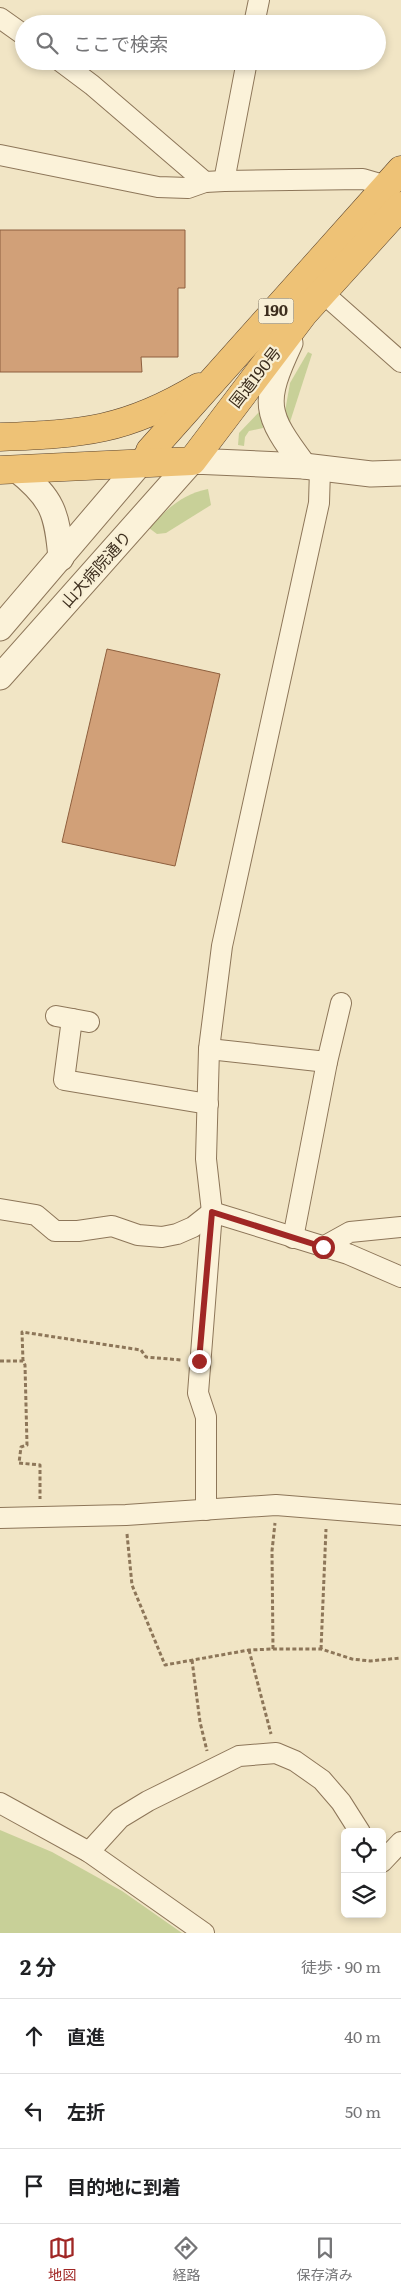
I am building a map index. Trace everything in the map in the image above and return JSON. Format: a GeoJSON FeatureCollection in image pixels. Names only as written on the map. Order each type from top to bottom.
{"type":"FeatureCollection","features":[{"type":"Feature","properties":{"kind":"highway","name":"国道190号"},"geometry":{"type":"LineString","coordinates":[[192,461],[304,313],[323,293],[396,187]]}},
{"type":"Feature","properties":{"kind":"highway","name":"国道190号"},"geometry":{"type":"LineString","coordinates":[[144,458],[225,368],[396,187]]}},
{"type":"Feature","properties":{"kind":"highway","name":"国道190号"},"geometry":{"type":"LineString","coordinates":[[0,437],[61,435],[95,431],[123,424],[188,393],[225,368]]}},
{"type":"Feature","properties":{"kind":"highway"},"geometry":{"type":"LineString","coordinates":[[5,463],[144,458],[192,461]]}},
{"type":"Feature","properties":{"kind":"street"},"geometry":{"type":"LineString","coordinates":[[256,15],[259,0]]}},
{"type":"Feature","properties":{"kind":"street"},"geometry":{"type":"LineString","coordinates":[[0,18],[15,29]]}},
{"type":"Feature","properties":{"kind":"street"},"geometry":{"type":"LineString","coordinates":[[72,70],[215,182]]}},
{"type":"Feature","properties":{"kind":"street"},"geometry":{"type":"LineString","coordinates":[[215,182],[245,70]]}},
{"type":"Feature","properties":{"kind":"street"},"geometry":{"type":"LineString","coordinates":[[0,155],[158,187],[188,188],[215,182],[363,179],[396,187]]}},
{"type":"Feature","properties":{"kind":"street"},"geometry":{"type":"LineString","coordinates":[[323,293],[401,362]]}},
{"type":"Feature","properties":{"kind":"street"},"geometry":{"type":"LineString","coordinates":[[206,1510],[206,1417],[198,1394],[199,1361],[212,1212],[206,1159],[209,1049],[222,946],[319,503],[312,468],[281,436],[272,414],[271,396],[274,377],[304,313]]}},
{"type":"Feature","properties":{"kind":"street","name":"山大病院通り"},"geometry":{"type":"LineString","coordinates":[[0,628],[144,458]]}},
{"type":"Feature","properties":{"kind":"street"},"geometry":{"type":"LineString","coordinates":[[192,461],[312,468],[371,474],[401,473]]}},
{"type":"Feature","properties":{"kind":"street","name":"山大病院通り"},"geometry":{"type":"LineString","coordinates":[[0,676],[192,461]]}},
{"type":"Feature","properties":{"kind":"street"},"geometry":{"type":"LineString","coordinates":[[5,463],[35,484],[49,501],[58,526],[61,558]]}},
{"type":"Feature","properties":{"kind":"street"},"geometry":{"type":"LineString","coordinates":[[293,1238],[327,1062],[341,1003]]}},
{"type":"Feature","properties":{"kind":"street"},"geometry":{"type":"LineString","coordinates":[[72,1019],[64,1080],[208,1104]]}},
{"type":"Feature","properties":{"kind":"street"},"geometry":{"type":"LineString","coordinates":[[209,1049],[327,1062]]}},
{"type":"Feature","properties":{"kind":"street"},"geometry":{"type":"LineString","coordinates":[[0,1209],[36,1216],[55,1231],[78,1231],[112,1226],[138,1235],[162,1237],[193,1227],[212,1212]]}},
{"type":"Feature","properties":{"kind":"street"},"geometry":{"type":"LineString","coordinates":[[212,1212],[348,1254],[401,1277]]}},
{"type":"Feature","properties":{"kind":"street"},"geometry":{"type":"LineString","coordinates":[[323,1247],[350,1232],[401,1227]]}},
{"type":"Feature","properties":{"kind":"street"},"geometry":{"type":"LineString","coordinates":[[0,1518],[126,1516],[276,1505],[401,1515]]}},
{"type":"Feature","properties":{"kind":"street"},"geometry":{"type":"LineString","coordinates":[[89,1852],[120,1818],[148,1801],[239,1756],[276,1754],[295,1761],[322,1780],[341,1802],[357,1828]]}},
{"type":"Feature","properties":{"kind":"street"},"geometry":{"type":"LineString","coordinates":[[0,1803],[89,1852],[204,1933]]}},
{"type":"Feature","properties":{"kind":"street"},"geometry":{"type":"LineString","coordinates":[[386,1858],[401,1842]]}},
{"type":"Feature","properties":{"kind":"path"},"geometry":{"type":"LineString","coordinates":[[40,1517],[40,1465],[19,1463],[21,1447],[27,1445],[22,1332],[141,1350],[146,1357],[199,1361]]}},
{"type":"Feature","properties":{"kind":"path"},"geometry":{"type":"LineString","coordinates":[[0,1361],[23,1361]]}},
{"type":"Feature","properties":{"kind":"path"},"geometry":{"type":"LineString","coordinates":[[273,1649],[272,1550],[276,1505]]}},
{"type":"Feature","properties":{"kind":"path"},"geometry":{"type":"LineString","coordinates":[[321,1649],[327,1509]]}},
{"type":"Feature","properties":{"kind":"path"},"geometry":{"type":"LineString","coordinates":[[126,1516],[132,1585],[165,1665],[249,1650],[273,1649],[321,1649],[352,1659],[370,1661],[401,1658]]}},
{"type":"Feature","properties":{"kind":"path"},"geometry":{"type":"LineString","coordinates":[[249,1650],[276,1754]]}},
{"type":"Feature","properties":{"kind":"path"},"geometry":{"type":"LineString","coordinates":[[192,1660],[200,1722],[212,1769]]}},
{"type":"Feature","properties":{"kind":"green space"},"geometry":{"type":"Polygon","coordinates":[[[308,352],[312,354],[290,422],[283,423],[290,383],[308,352]]]}},
{"type":"Feature","properties":{"kind":"green space"},"geometry":{"type":"Polygon","coordinates":[[[259,412],[261,413],[263,428],[249,431],[245,437],[244,446],[238,445],[239,433],[259,412]]]}},
{"type":"Feature","properties":{"kind":"green space"},"geometry":{"type":"Polygon","coordinates":[[[208,489],[211,505],[166,533],[157,534],[149,528],[176,503],[199,491],[208,489]]]}},
{"type":"Feature","properties":{"kind":"green space"},"geometry":{"type":"Polygon","coordinates":[[[0,1830],[52,1852],[122,1891],[182,1933],[0,1933],[0,1830]]]}},
{"type":"Feature","properties":{"kind":"building"},"geometry":{"type":"Polygon","coordinates":[[[0,230],[185,230],[185,288],[178,288],[178,357],[141,357],[142,372],[0,372],[0,230]]]}},
{"type":"Feature","properties":{"kind":"building"},"geometry":{"type":"Polygon","coordinates":[[[107,649],[220,674],[175,866],[62,842],[107,649]]]}},
{"type":"Feature","properties":{"kind":"route"},"geometry":{"type":"LineString","coordinates":[[199,1361],[212,1212],[323,1247]]}}]}
